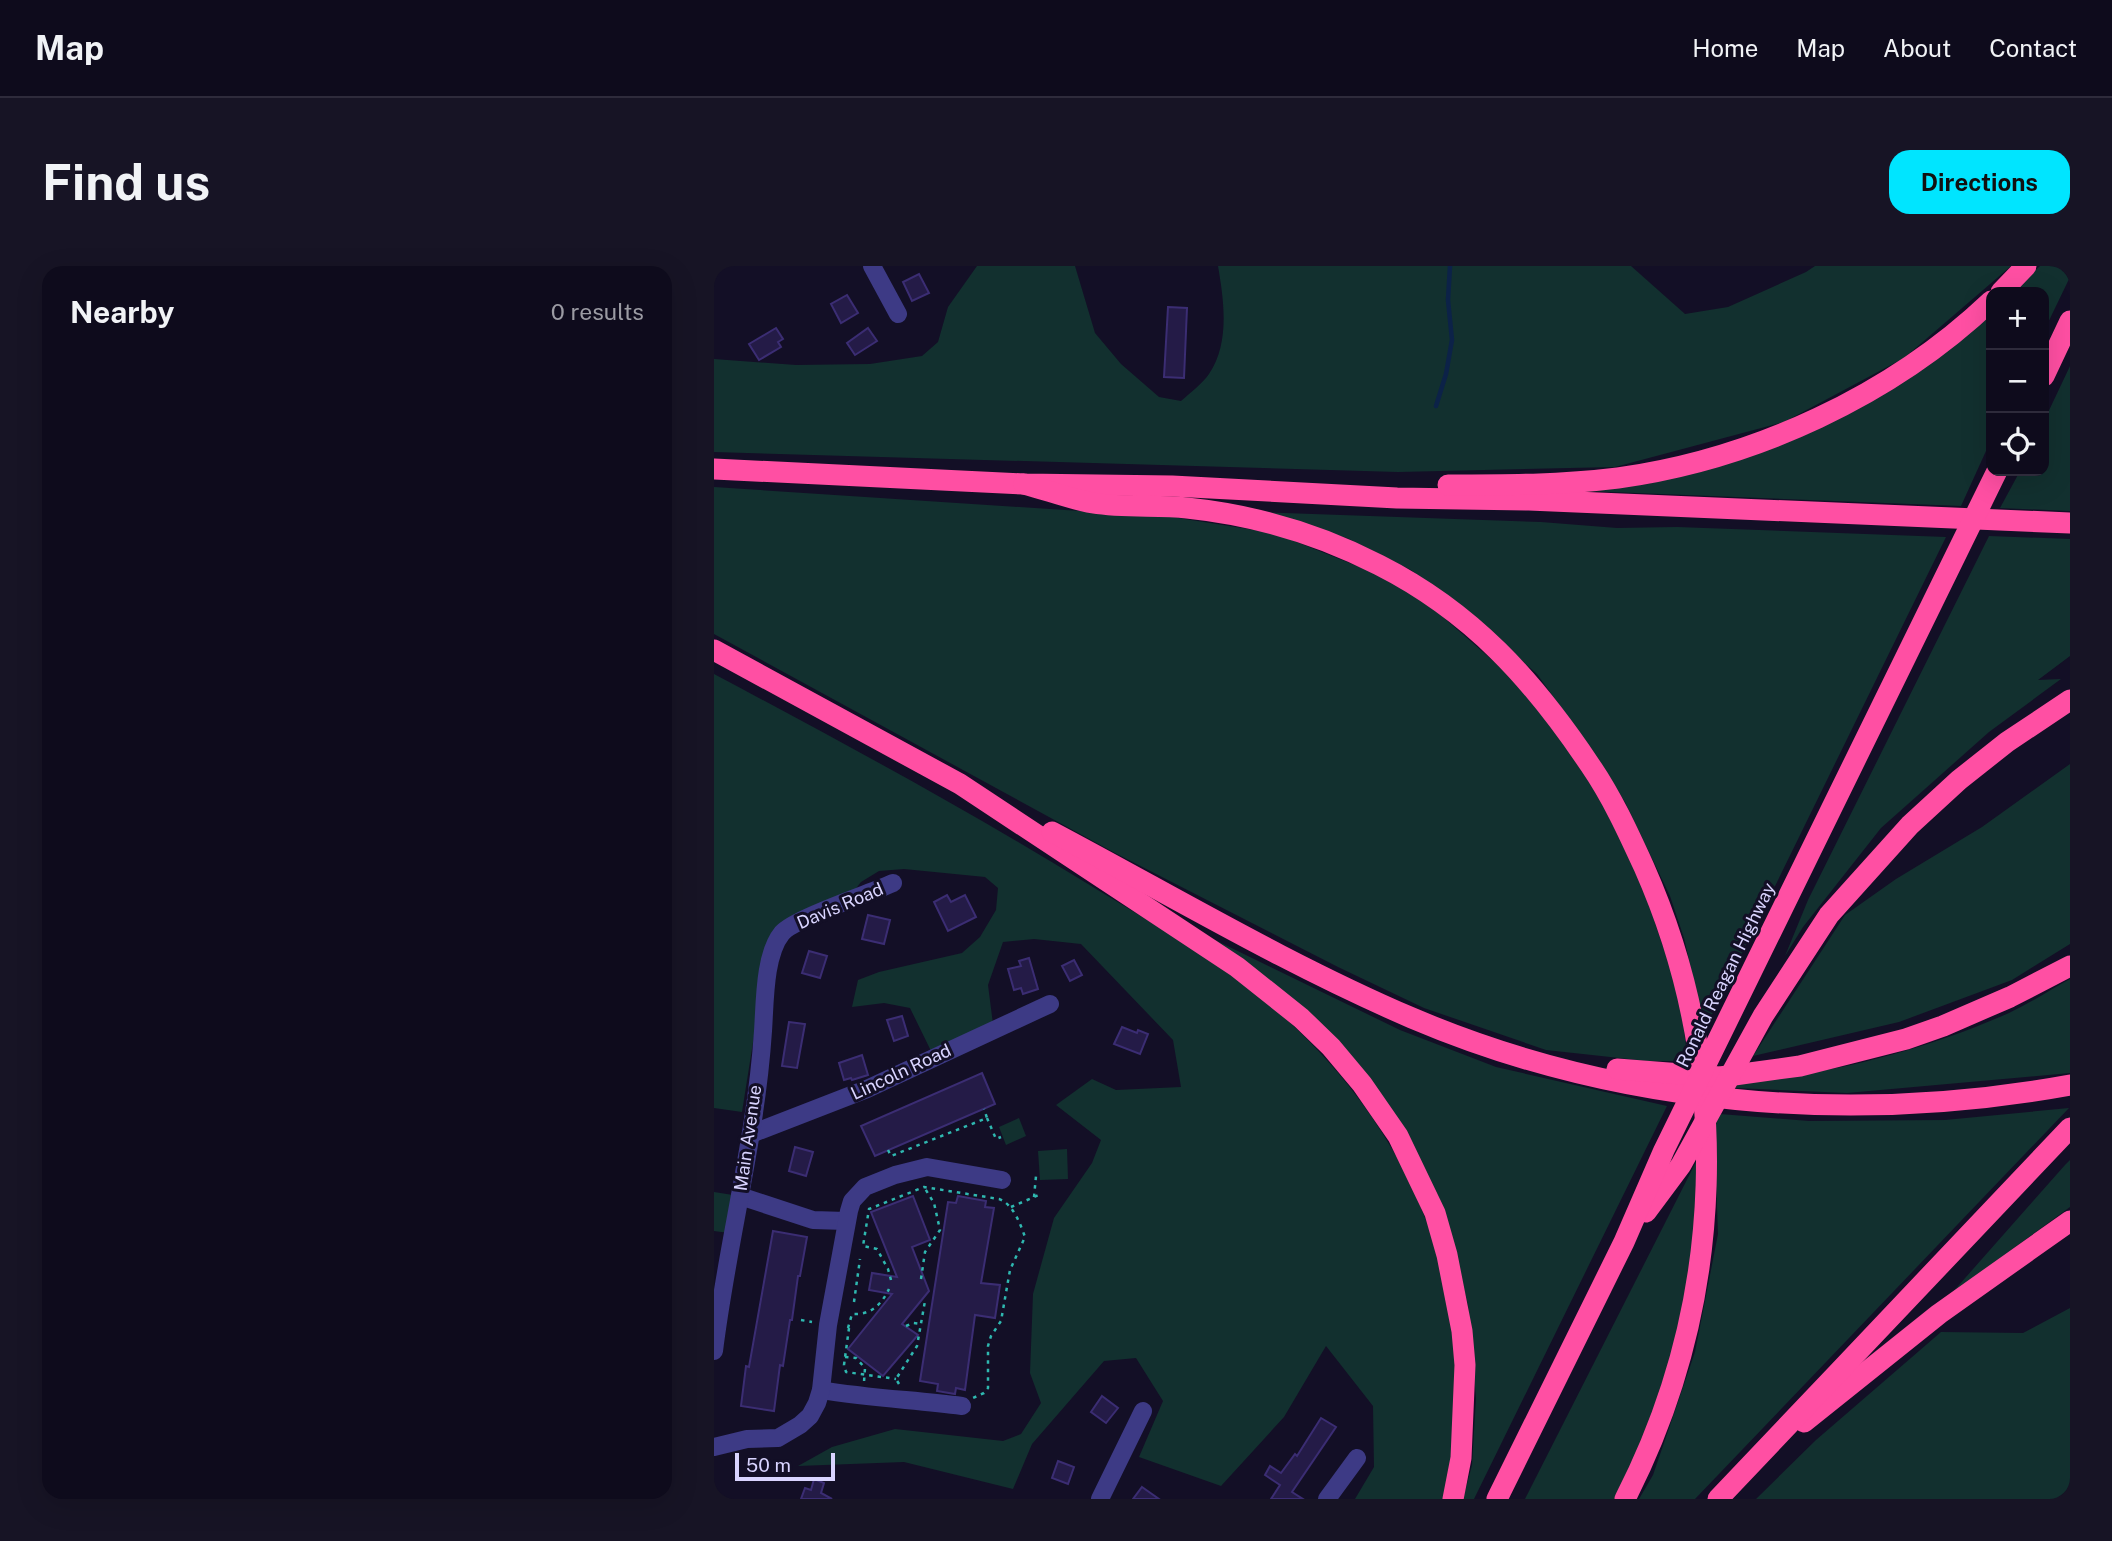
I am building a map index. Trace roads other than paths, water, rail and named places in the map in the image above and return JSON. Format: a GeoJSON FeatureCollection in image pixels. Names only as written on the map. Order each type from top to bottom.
{"type":"FeatureCollection","features":[{"type":"Feature","properties":{"kind":"highway"},"geometry":{"type":"LineString","coordinates":[[2006,287],[2026,266]]}},
{"type":"Feature","properties":{"kind":"highway"},"geometry":{"type":"LineString","coordinates":[[1357,496],[1434,485],[1570,483],[1620,478],[1707,459],[1776,436],[1861,396],[1934,348],[1986,305]]}},
{"type":"Feature","properties":{"kind":"highway"},"geometry":{"type":"LineString","coordinates":[[2049,365],[2070,321]]}},
{"type":"Feature","properties":{"kind":"highway"},"geometry":{"type":"LineString","coordinates":[[714,469],[1024,484],[1172,486],[1357,496],[2070,523]]}},
{"type":"Feature","properties":{"kind":"highway","name":"Ronald Reagan Highway"},"geometry":{"type":"LineString","coordinates":[[1497,1499],[1624,1242],[1664,1150],[1995,476]]}},
{"type":"Feature","properties":{"kind":"highway"},"geometry":{"type":"LineString","coordinates":[[1024,484],[1094,503],[1186,508],[1265,521],[1320,539],[1374,562],[1410,582],[1460,616],[1524,675],[1580,747],[1627,828],[1674,941],[1696,1034],[1708,1135],[1705,1229],[1691,1321],[1674,1384],[1625,1499]]}},
{"type":"Feature","properties":{"kind":"highway"},"geometry":{"type":"LineString","coordinates":[[714,650],[1191,908],[1316,972],[1413,1018],[1501,1050],[1612,1080],[1681,1094],[1792,1104],[1972,1099],[2070,1085]]}},
{"type":"Feature","properties":{"kind":"highway"},"geometry":{"type":"LineString","coordinates":[[1624,1242],[1681,1165],[1763,1016],[1829,915],[1910,825],[1959,780],[2007,742],[2070,701]]}},
{"type":"Feature","properties":{"kind":"highway"},"geometry":{"type":"LineString","coordinates":[[960,784],[1209,948],[1272,994],[1331,1048],[1362,1084],[1398,1136],[1435,1213],[1452,1274],[1462,1331],[1465,1410],[1461,1458],[1453,1499]]}},
{"type":"Feature","properties":{"kind":"highway"},"geometry":{"type":"LineString","coordinates":[[1548,1064],[1720,1077],[1800,1066],[1906,1039],[1976,1013],[2070,966]]}},
{"type":"Feature","properties":{"kind":"highway"},"geometry":{"type":"LineString","coordinates":[[1718,1499],[2070,1128]]}},
{"type":"Feature","properties":{"kind":"highway"},"geometry":{"type":"LineString","coordinates":[[1763,1452],[1828,1404],[1939,1314],[2012,1260],[2070,1222]]}},
{"type":"Feature","properties":{"kind":"street"},"geometry":{"type":"LineString","coordinates":[[872,266],[898,314]]}},
{"type":"Feature","properties":{"kind":"street","name":"Davis Road"},"geometry":{"type":"LineString","coordinates":[[787,929],[803,919],[893,883]]}},
{"type":"Feature","properties":{"kind":"street","name":"Main Avenue"},"geometry":{"type":"LineString","coordinates":[[714,1351],[726,1266],[751,1134],[768,972],[775,944],[787,929]]}},
{"type":"Feature","properties":{"kind":"street","name":"Lincoln Road"},"geometry":{"type":"LineString","coordinates":[[751,1134],[867,1089],[1050,1004]]}},
{"type":"Feature","properties":{"kind":"street"},"geometry":{"type":"LineString","coordinates":[[714,1447],[747,1439],[778,1438],[810,1416],[821,1390],[828,1325],[846,1221],[852,1201],[865,1187],[927,1167],[1002,1180]]}},
{"type":"Feature","properties":{"kind":"street"},"geometry":{"type":"LineString","coordinates":[[740,1196],[813,1220],[846,1221]]}},
{"type":"Feature","properties":{"kind":"street"},"geometry":{"type":"LineString","coordinates":[[821,1390],[861,1397],[964,1402]]}},
{"type":"Feature","properties":{"kind":"street"},"geometry":{"type":"LineString","coordinates":[[1100,1499],[1143,1411]]}},
{"type":"Feature","properties":{"kind":"street"},"geometry":{"type":"LineString","coordinates":[[1327,1499],[1357,1458]]}},
{"type":"Feature","properties":{"kind":"waterway"},"geometry":{"type":"LineString","coordinates":[[1436,406],[1446,374],[1452,340],[1448,300],[1450,266]]}}]}
